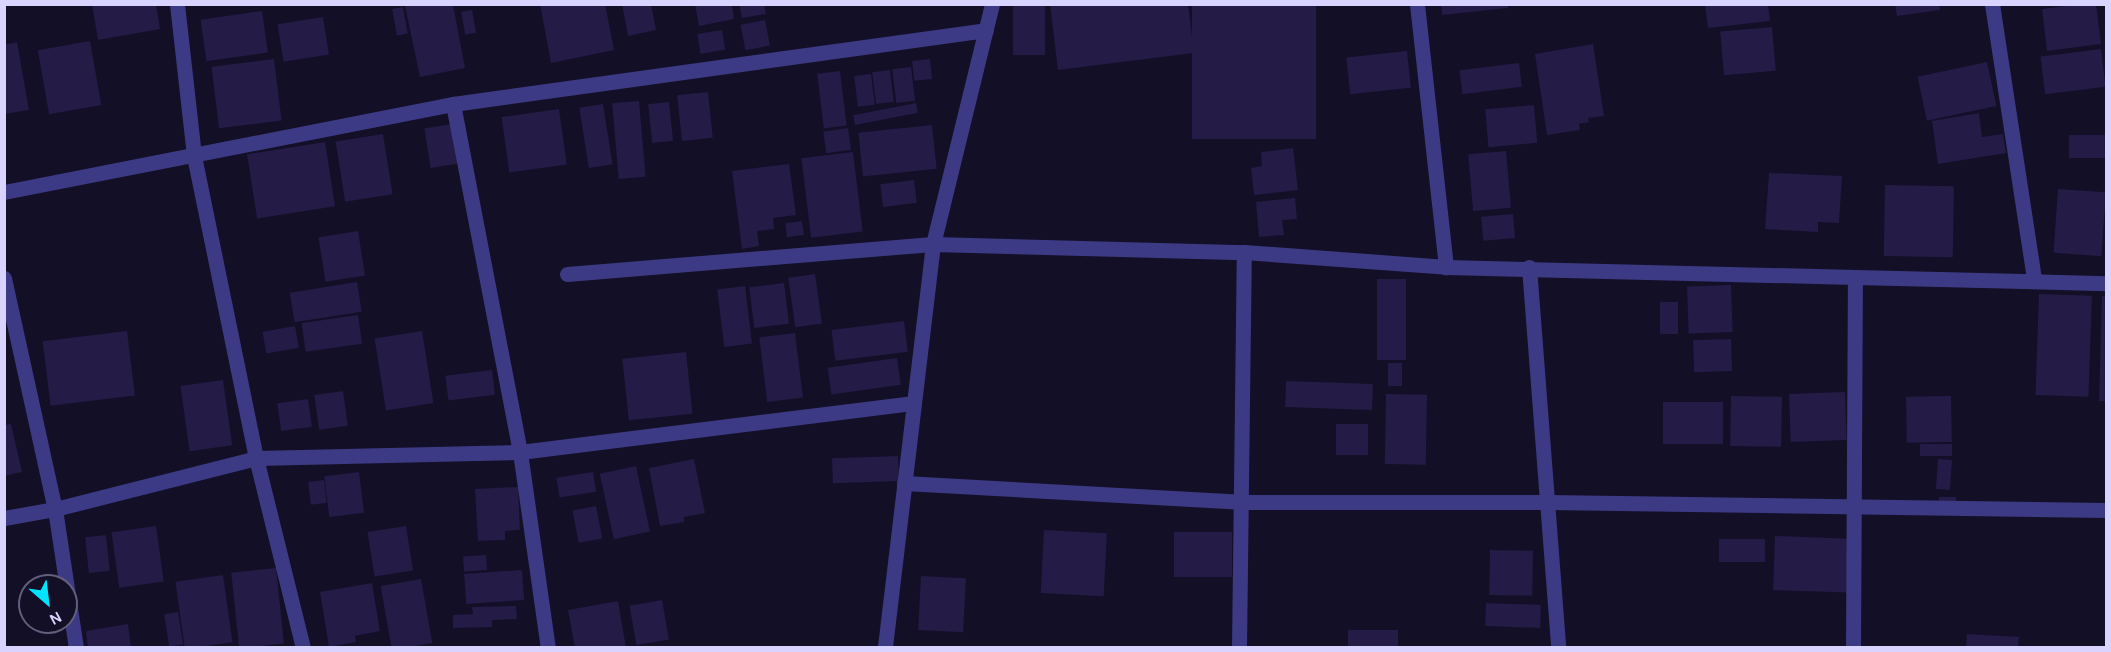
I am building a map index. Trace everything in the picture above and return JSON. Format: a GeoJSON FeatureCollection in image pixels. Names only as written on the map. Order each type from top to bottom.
{"type":"FeatureCollection","features":[{"type":"Feature","properties":{"kind":"street"},"geometry":{"type":"LineString","coordinates":[[177,4],[194,156],[256,459],[303,648]]}},
{"type":"Feature","properties":{"kind":"street"},"geometry":{"type":"LineString","coordinates":[[885,648],[933,244],[992,4]]}},
{"type":"Feature","properties":{"kind":"street"},"geometry":{"type":"LineString","coordinates":[[1417,4],[1446,267]]}},
{"type":"Feature","properties":{"kind":"street"},"geometry":{"type":"LineString","coordinates":[[1992,4],[2034,280]]}},
{"type":"Feature","properties":{"kind":"street"},"geometry":{"type":"LineString","coordinates":[[4,192],[453,104],[986,30]]}},
{"type":"Feature","properties":{"kind":"street"},"geometry":{"type":"LineString","coordinates":[[453,104],[520,452],[548,648]]}},
{"type":"Feature","properties":{"kind":"street"},"geometry":{"type":"LineString","coordinates":[[567,274],[933,244],[1244,252],[1446,267],[1529,267],[1855,278],[2106,283]]}},
{"type":"Feature","properties":{"kind":"street"},"geometry":{"type":"LineString","coordinates":[[1239,648],[1244,252]]}},
{"type":"Feature","properties":{"kind":"street"},"geometry":{"type":"LineString","coordinates":[[1529,267],[1558,648]]}},
{"type":"Feature","properties":{"kind":"street"},"geometry":{"type":"LineString","coordinates":[[4,278],[55,509],[76,648]]}},
{"type":"Feature","properties":{"kind":"street"},"geometry":{"type":"LineString","coordinates":[[1853,648],[1855,278]]}},
{"type":"Feature","properties":{"kind":"street"},"geometry":{"type":"LineString","coordinates":[[4,518],[55,509],[256,459],[520,452],[914,403]]}},
{"type":"Feature","properties":{"kind":"street"},"geometry":{"type":"LineString","coordinates":[[904,483],[1240,502],[1547,502],[2106,510]]}},
{"type":"Feature","properties":{"kind":"building"},"geometry":{"type":"Polygon","coordinates":[[[92,4],[156,4],[160,29],[98,40],[92,4]]]}},
{"type":"Feature","properties":{"kind":"building"},"geometry":{"type":"Polygon","coordinates":[[[540,4],[605,4],[614,50],[551,63],[540,4]]]}},
{"type":"Feature","properties":{"kind":"building"},"geometry":{"type":"Polygon","coordinates":[[[622,4],[651,4],[656,30],[628,36],[622,4]]]}},
{"type":"Feature","properties":{"kind":"building"},"geometry":{"type":"Polygon","coordinates":[[[695,4],[732,4],[734,19],[699,26],[695,4]]]}},
{"type":"Feature","properties":{"kind":"building"},"geometry":{"type":"Polygon","coordinates":[[[739,4],[764,4],[766,14],[742,18],[739,4]]]}},
{"type":"Feature","properties":{"kind":"building"},"geometry":{"type":"Polygon","coordinates":[[[1013,4],[1045,4],[1045,55],[1013,55],[1013,4]]]}},
{"type":"Feature","properties":{"kind":"building"},"geometry":{"type":"Polygon","coordinates":[[[1050,4],[1188,4],[1194,53],[1058,70],[1050,4]]]}},
{"type":"Feature","properties":{"kind":"building"},"geometry":{"type":"Polygon","coordinates":[[[1192,4],[1316,4],[1316,139],[1192,139],[1192,4]]]}},
{"type":"Feature","properties":{"kind":"building"},"geometry":{"type":"Polygon","coordinates":[[[1441,4],[1507,4],[1508,8],[1442,15],[1441,4]]]}},
{"type":"Feature","properties":{"kind":"building"},"geometry":{"type":"Polygon","coordinates":[[[1705,4],[1768,4],[1770,21],[1708,28],[1705,4]]]}},
{"type":"Feature","properties":{"kind":"building"},"geometry":{"type":"Polygon","coordinates":[[[1895,4],[1939,4],[1940,10],[1897,16],[1895,4]]]}},
{"type":"Feature","properties":{"kind":"building"},"geometry":{"type":"Polygon","coordinates":[[[2096,4],[2101,44],[2047,51],[2042,9],[2096,4]]]}},
{"type":"Feature","properties":{"kind":"building"},"geometry":{"type":"Polygon","coordinates":[[[453,5],[465,68],[420,77],[405,6],[453,5]]]}},
{"type":"Feature","properties":{"kind":"building"},"geometry":{"type":"Polygon","coordinates":[[[403,7],[408,34],[397,35],[392,9],[403,7]]]}},
{"type":"Feature","properties":{"kind":"building"},"geometry":{"type":"Polygon","coordinates":[[[472,10],[476,33],[465,35],[461,12],[472,10]]]}},
{"type":"Feature","properties":{"kind":"building"},"geometry":{"type":"Polygon","coordinates":[[[262,11],[268,53],[206,61],[201,20],[262,11]]]}},
{"type":"Feature","properties":{"kind":"building"},"geometry":{"type":"Polygon","coordinates":[[[323,17],[329,55],[284,62],[278,24],[323,17]]]}},
{"type":"Feature","properties":{"kind":"building"},"geometry":{"type":"Polygon","coordinates":[[[765,20],[770,46],[745,50],[740,25],[765,20]]]}},
{"type":"Feature","properties":{"kind":"building"},"geometry":{"type":"Polygon","coordinates":[[[1772,27],[1776,71],[1724,75],[1720,32],[1772,27]]]}},
{"type":"Feature","properties":{"kind":"building"},"geometry":{"type":"Polygon","coordinates":[[[722,30],[725,50],[700,54],[697,34],[722,30]]]}},
{"type":"Feature","properties":{"kind":"building"},"geometry":{"type":"Polygon","coordinates":[[[90,41],[101,105],[49,114],[38,50],[90,41]]]}},
{"type":"Feature","properties":{"kind":"building"},"geometry":{"type":"Polygon","coordinates":[[[17,42],[29,110],[4,114],[4,45],[17,42]]]}},
{"type":"Feature","properties":{"kind":"building"},"geometry":{"type":"Polygon","coordinates":[[[1593,44],[1604,116],[1588,118],[1589,122],[1579,124],[1580,130],[1547,135],[1535,54],[1593,44]]]}},
{"type":"Feature","properties":{"kind":"building"},"geometry":{"type":"Polygon","coordinates":[[[2101,49],[2106,87],[2045,94],[2040,56],[2101,49]]]}},
{"type":"Feature","properties":{"kind":"building"},"geometry":{"type":"Polygon","coordinates":[[[1407,51],[1411,88],[1350,94],[1346,57],[1407,51]]]}},
{"type":"Feature","properties":{"kind":"building"},"geometry":{"type":"Polygon","coordinates":[[[274,59],[282,121],[219,128],[211,67],[274,59]]]}},
{"type":"Feature","properties":{"kind":"building"},"geometry":{"type":"Polygon","coordinates":[[[930,59],[932,79],[914,81],[912,61],[930,59]]]}},
{"type":"Feature","properties":{"kind":"building"},"geometry":{"type":"Polygon","coordinates":[[[1987,62],[1996,106],[1927,121],[1918,77],[1987,62]]]}},
{"type":"Feature","properties":{"kind":"building"},"geometry":{"type":"Polygon","coordinates":[[[1519,63],[1522,87],[1462,94],[1459,70],[1519,63]]]}},
{"type":"Feature","properties":{"kind":"building"},"geometry":{"type":"Polygon","coordinates":[[[911,67],[915,101],[896,103],[892,69],[911,67]]]}},
{"type":"Feature","properties":{"kind":"building"},"geometry":{"type":"Polygon","coordinates":[[[890,70],[894,102],[876,104],[872,72],[890,70]]]}},
{"type":"Feature","properties":{"kind":"building"},"geometry":{"type":"Polygon","coordinates":[[[840,71],[847,126],[824,128],[817,74],[840,71]]]}},
{"type":"Feature","properties":{"kind":"building"},"geometry":{"type":"Polygon","coordinates":[[[871,74],[875,105],[858,107],[854,76],[871,74]]]}},
{"type":"Feature","properties":{"kind":"building"},"geometry":{"type":"Polygon","coordinates":[[[708,92],[713,138],[682,141],[677,95],[708,92]]]}},
{"type":"Feature","properties":{"kind":"building"},"geometry":{"type":"Polygon","coordinates":[[[639,101],[646,177],[619,179],[612,103],[639,101]]]}},
{"type":"Feature","properties":{"kind":"building"},"geometry":{"type":"Polygon","coordinates":[[[669,102],[673,141],[652,143],[648,104],[669,102]]]}},
{"type":"Feature","properties":{"kind":"building"},"geometry":{"type":"Polygon","coordinates":[[[916,103],[918,113],[855,125],[853,115],[916,103]]]}},
{"type":"Feature","properties":{"kind":"building"},"geometry":{"type":"Polygon","coordinates":[[[603,104],[613,164],[589,168],[579,108],[603,104]]]}},
{"type":"Feature","properties":{"kind":"building"},"geometry":{"type":"Polygon","coordinates":[[[1534,105],[1537,143],[1488,147],[1485,109],[1534,105]]]}},
{"type":"Feature","properties":{"kind":"building"},"geometry":{"type":"Polygon","coordinates":[[[559,109],[567,164],[509,173],[502,117],[559,109]]]}},
{"type":"Feature","properties":{"kind":"building"},"geometry":{"type":"Polygon","coordinates":[[[1979,113],[1982,137],[2003,134],[2006,153],[1938,164],[1932,121],[1979,113]]]}},
{"type":"Feature","properties":{"kind":"building"},"geometry":{"type":"Polygon","coordinates":[[[452,124],[458,164],[431,168],[424,128],[452,124]]]}},
{"type":"Feature","properties":{"kind":"building"},"geometry":{"type":"Polygon","coordinates":[[[932,125],[937,169],[863,176],[858,133],[932,125]]]}},
{"type":"Feature","properties":{"kind":"building"},"geometry":{"type":"Polygon","coordinates":[[[848,128],[851,150],[826,153],[823,131],[848,128]]]}},
{"type":"Feature","properties":{"kind":"building"},"geometry":{"type":"Polygon","coordinates":[[[383,134],[393,194],[345,202],[336,142],[383,134]]]}},
{"type":"Feature","properties":{"kind":"building"},"geometry":{"type":"Polygon","coordinates":[[[2069,135],[2106,135],[2106,158],[2069,158],[2069,135]]]}},
{"type":"Feature","properties":{"kind":"building"},"geometry":{"type":"Polygon","coordinates":[[[325,142],[335,206],[257,219],[247,154],[325,142]]]}},
{"type":"Feature","properties":{"kind":"building"},"geometry":{"type":"Polygon","coordinates":[[[1293,148],[1298,190],[1254,195],[1251,168],[1262,166],[1261,152],[1293,148]]]}},
{"type":"Feature","properties":{"kind":"building"},"geometry":{"type":"Polygon","coordinates":[[[1506,151],[1511,208],[1473,211],[1468,154],[1506,151]]]}},
{"type":"Feature","properties":{"kind":"building"},"geometry":{"type":"Polygon","coordinates":[[[853,152],[863,231],[811,238],[801,158],[853,152]]]}},
{"type":"Feature","properties":{"kind":"building"},"geometry":{"type":"Polygon","coordinates":[[[789,164],[796,215],[773,218],[774,229],[757,231],[759,246],[742,249],[732,171],[789,164]]]}},
{"type":"Feature","properties":{"kind":"building"},"geometry":{"type":"Polygon","coordinates":[[[1769,173],[1842,176],[1839,223],[1818,222],[1818,232],[1765,229],[1769,173]]]}},
{"type":"Feature","properties":{"kind":"building"},"geometry":{"type":"Polygon","coordinates":[[[914,180],[917,203],[883,207],[880,184],[914,180]]]}},
{"type":"Feature","properties":{"kind":"building"},"geometry":{"type":"Polygon","coordinates":[[[1885,185],[1954,186],[1953,257],[1884,256],[1885,185]]]}},
{"type":"Feature","properties":{"kind":"building"},"geometry":{"type":"Polygon","coordinates":[[[2058,189],[2106,192],[2101,256],[2054,253],[2058,189]]]}},
{"type":"Feature","properties":{"kind":"building"},"geometry":{"type":"Polygon","coordinates":[[[1295,198],[1297,219],[1282,220],[1284,235],[1259,237],[1256,202],[1295,198]]]}},
{"type":"Feature","properties":{"kind":"building"},"geometry":{"type":"Polygon","coordinates":[[[1513,214],[1515,238],[1483,241],[1481,217],[1513,214]]]}},
{"type":"Feature","properties":{"kind":"building"},"geometry":{"type":"Polygon","coordinates":[[[802,221],[804,235],[787,237],[785,223],[802,221]]]}},
{"type":"Feature","properties":{"kind":"building"},"geometry":{"type":"Polygon","coordinates":[[[358,231],[365,275],[326,282],[318,237],[358,231]]]}},
{"type":"Feature","properties":{"kind":"building"},"geometry":{"type":"Polygon","coordinates":[[[815,274],[822,324],[795,327],[788,278],[815,274]]]}},
{"type":"Feature","properties":{"kind":"building"},"geometry":{"type":"Polygon","coordinates":[[[1377,279],[1406,279],[1406,360],[1377,360],[1377,279]]]}},
{"type":"Feature","properties":{"kind":"building"},"geometry":{"type":"Polygon","coordinates":[[[357,282],[362,312],[295,322],[290,293],[357,282]]]}},
{"type":"Feature","properties":{"kind":"building"},"geometry":{"type":"Polygon","coordinates":[[[784,283],[789,324],[754,328],[749,287],[784,283]]]}},
{"type":"Feature","properties":{"kind":"building"},"geometry":{"type":"Polygon","coordinates":[[[1731,285],[1733,332],[1689,334],[1687,287],[1731,285]]]}},
{"type":"Feature","properties":{"kind":"building"},"geometry":{"type":"Polygon","coordinates":[[[745,286],[752,344],[724,347],[717,289],[745,286]]]}},
{"type":"Feature","properties":{"kind":"building"},"geometry":{"type":"Polygon","coordinates":[[[2039,294],[2092,296],[2088,397],[2035,395],[2039,294]]]}},
{"type":"Feature","properties":{"kind":"building"},"geometry":{"type":"Polygon","coordinates":[[[2102,296],[2106,296],[2106,401],[2099,401],[2102,296]]]}},
{"type":"Feature","properties":{"kind":"building"},"geometry":{"type":"Polygon","coordinates":[[[1660,302],[1678,302],[1678,334],[1660,334],[1660,302]]]}},
{"type":"Feature","properties":{"kind":"building"},"geometry":{"type":"Polygon","coordinates":[[[358,315],[362,344],[306,352],[302,323],[358,315]]]}},
{"type":"Feature","properties":{"kind":"building"},"geometry":{"type":"Polygon","coordinates":[[[904,321],[908,352],[835,361],[832,330],[904,321]]]}},
{"type":"Feature","properties":{"kind":"building"},"geometry":{"type":"Polygon","coordinates":[[[295,326],[299,348],[266,353],[263,332],[295,326]]]}},
{"type":"Feature","properties":{"kind":"building"},"geometry":{"type":"Polygon","coordinates":[[[127,331],[135,396],[51,406],[43,341],[127,331]]]}},
{"type":"Feature","properties":{"kind":"building"},"geometry":{"type":"Polygon","coordinates":[[[422,331],[433,403],[386,411],[375,339],[422,331]]]}},
{"type":"Feature","properties":{"kind":"building"},"geometry":{"type":"Polygon","coordinates":[[[795,333],[803,398],[767,402],[759,337],[795,333]]]}},
{"type":"Feature","properties":{"kind":"building"},"geometry":{"type":"Polygon","coordinates":[[[1731,339],[1732,371],[1694,372],[1693,340],[1731,339]]]}},
{"type":"Feature","properties":{"kind":"building"},"geometry":{"type":"Polygon","coordinates":[[[686,352],[692,414],[629,420],[622,359],[686,352]]]}},
{"type":"Feature","properties":{"kind":"building"},"geometry":{"type":"Polygon","coordinates":[[[897,358],[901,385],[831,394],[828,368],[897,358]]]}},
{"type":"Feature","properties":{"kind":"building"},"geometry":{"type":"Polygon","coordinates":[[[1388,363],[1402,363],[1402,386],[1388,386],[1388,363]]]}},
{"type":"Feature","properties":{"kind":"building"},"geometry":{"type":"Polygon","coordinates":[[[492,370],[495,395],[448,401],[445,376],[492,370]]]}},
{"type":"Feature","properties":{"kind":"building"},"geometry":{"type":"Polygon","coordinates":[[[223,380],[232,445],[190,451],[180,386],[223,380]]]}},
{"type":"Feature","properties":{"kind":"building"},"geometry":{"type":"Polygon","coordinates":[[[1286,381],[1373,384],[1372,410],[1285,407],[1286,381]]]}},
{"type":"Feature","properties":{"kind":"building"},"geometry":{"type":"Polygon","coordinates":[[[343,391],[348,426],[319,430],[314,395],[343,391]]]}},
{"type":"Feature","properties":{"kind":"building"},"geometry":{"type":"Polygon","coordinates":[[[1845,392],[1847,440],[1791,442],[1789,394],[1845,392]]]}},
{"type":"Feature","properties":{"kind":"building"},"geometry":{"type":"Polygon","coordinates":[[[1386,394],[1427,395],[1426,465],[1385,464],[1386,394]]]}},
{"type":"Feature","properties":{"kind":"building"},"geometry":{"type":"Polygon","coordinates":[[[1731,396],[1782,397],[1781,447],[1730,446],[1731,396]]]}},
{"type":"Feature","properties":{"kind":"building"},"geometry":{"type":"Polygon","coordinates":[[[1951,396],[1952,442],[1907,443],[1906,397],[1951,396]]]}},
{"type":"Feature","properties":{"kind":"building"},"geometry":{"type":"Polygon","coordinates":[[[308,399],[312,427],[281,431],[277,403],[308,399]]]}},
{"type":"Feature","properties":{"kind":"building"},"geometry":{"type":"Polygon","coordinates":[[[1663,402],[1723,402],[1723,444],[1663,444],[1663,402]]]}},
{"type":"Feature","properties":{"kind":"building"},"geometry":{"type":"Polygon","coordinates":[[[11,424],[22,472],[4,476],[4,425],[11,424]]]}},
{"type":"Feature","properties":{"kind":"building"},"geometry":{"type":"Polygon","coordinates":[[[1336,424],[1368,424],[1368,455],[1336,455],[1336,424]]]}},
{"type":"Feature","properties":{"kind":"building"},"geometry":{"type":"Polygon","coordinates":[[[1920,444],[1952,444],[1952,456],[1920,456],[1920,444]]]}},
{"type":"Feature","properties":{"kind":"building"},"geometry":{"type":"Polygon","coordinates":[[[898,456],[899,481],[833,483],[832,458],[898,456]]]}},
{"type":"Feature","properties":{"kind":"building"},"geometry":{"type":"Polygon","coordinates":[[[694,459],[705,513],[684,517],[684,522],[660,526],[649,468],[694,459]]]}},
{"type":"Feature","properties":{"kind":"building"},"geometry":{"type":"Polygon","coordinates":[[[1938,459],[1952,460],[1950,490],[1936,489],[1938,459]]]}},
{"type":"Feature","properties":{"kind":"building"},"geometry":{"type":"Polygon","coordinates":[[[636,466],[650,532],[614,539],[600,474],[636,466]]]}},
{"type":"Feature","properties":{"kind":"building"},"geometry":{"type":"Polygon","coordinates":[[[359,472],[364,513],[329,517],[324,476],[359,472]]]}},
{"type":"Feature","properties":{"kind":"building"},"geometry":{"type":"Polygon","coordinates":[[[593,472],[596,492],[560,498],[556,478],[593,472]]]}},
{"type":"Feature","properties":{"kind":"building"},"geometry":{"type":"Polygon","coordinates":[[[324,480],[327,503],[311,505],[308,482],[324,480]]]}},
{"type":"Feature","properties":{"kind":"building"},"geometry":{"type":"Polygon","coordinates":[[[518,487],[520,530],[505,531],[505,540],[478,541],[475,489],[518,487]]]}},
{"type":"Feature","properties":{"kind":"building"},"geometry":{"type":"Polygon","coordinates":[[[1939,497],[1956,497],[1956,505],[1939,505],[1939,497]]]}},
{"type":"Feature","properties":{"kind":"building"},"geometry":{"type":"Polygon","coordinates":[[[596,506],[602,538],[579,543],[572,511],[596,506]]]}},
{"type":"Feature","properties":{"kind":"building"},"geometry":{"type":"Polygon","coordinates":[[[156,526],[164,581],[119,588],[111,532],[156,526]]]}},
{"type":"Feature","properties":{"kind":"building"},"geometry":{"type":"Polygon","coordinates":[[[406,526],[413,570],[375,577],[367,532],[406,526]]]}},
{"type":"Feature","properties":{"kind":"building"},"geometry":{"type":"Polygon","coordinates":[[[1044,530],[1107,533],[1104,596],[1041,593],[1044,530]]]}},
{"type":"Feature","properties":{"kind":"building"},"geometry":{"type":"Polygon","coordinates":[[[1174,532],[1232,532],[1232,577],[1174,577],[1174,532]]]}},
{"type":"Feature","properties":{"kind":"building"},"geometry":{"type":"Polygon","coordinates":[[[106,535],[110,571],[89,573],[85,537],[106,535]]]}},
{"type":"Feature","properties":{"kind":"building"},"geometry":{"type":"Polygon","coordinates":[[[1775,536],[1851,539],[1849,593],[1773,590],[1775,536]]]}},
{"type":"Feature","properties":{"kind":"building"},"geometry":{"type":"Polygon","coordinates":[[[1719,539],[1765,539],[1765,562],[1719,562],[1719,539]]]}},
{"type":"Feature","properties":{"kind":"building"},"geometry":{"type":"Polygon","coordinates":[[[1490,550],[1533,551],[1532,596],[1489,595],[1490,550]]]}},
{"type":"Feature","properties":{"kind":"building"},"geometry":{"type":"Polygon","coordinates":[[[486,555],[487,570],[464,572],[463,557],[486,555]]]}},
{"type":"Feature","properties":{"kind":"building"},"geometry":{"type":"Polygon","coordinates":[[[276,568],[284,644],[239,648],[231,573],[276,568]]]}},
{"type":"Feature","properties":{"kind":"building"},"geometry":{"type":"Polygon","coordinates":[[[522,570],[524,600],[466,604],[464,574],[522,570]]]}},
{"type":"Feature","properties":{"kind":"building"},"geometry":{"type":"Polygon","coordinates":[[[223,575],[232,642],[185,648],[175,582],[223,575]]]}},
{"type":"Feature","properties":{"kind":"building"},"geometry":{"type":"Polygon","coordinates":[[[921,576],[966,578],[963,632],[918,630],[921,576]]]}},
{"type":"Feature","properties":{"kind":"building"},"geometry":{"type":"Polygon","coordinates":[[[421,579],[432,643],[392,648],[381,586],[421,579]]]}},
{"type":"Feature","properties":{"kind":"building"},"geometry":{"type":"Polygon","coordinates":[[[372,583],[380,631],[355,636],[356,642],[329,647],[320,592],[372,583]]]}},
{"type":"Feature","properties":{"kind":"building"},"geometry":{"type":"Polygon","coordinates":[[[662,600],[669,639],[636,645],[630,606],[662,600]]]}},
{"type":"Feature","properties":{"kind":"building"},"geometry":{"type":"Polygon","coordinates":[[[618,601],[626,648],[575,648],[568,610],[618,601]]]}},
{"type":"Feature","properties":{"kind":"building"},"geometry":{"type":"Polygon","coordinates":[[[1486,603],[1541,605],[1540,628],[1485,626],[1486,603]]]}},
{"type":"Feature","properties":{"kind":"building"},"geometry":{"type":"Polygon","coordinates":[[[516,606],[517,619],[492,620],[492,627],[453,628],[453,615],[473,614],[472,607],[516,606]]]}},
{"type":"Feature","properties":{"kind":"building"},"geometry":{"type":"Polygon","coordinates":[[[178,612],[183,645],[169,647],[164,614],[178,612]]]}},
{"type":"Feature","properties":{"kind":"building"},"geometry":{"type":"Polygon","coordinates":[[[128,624],[131,647],[88,648],[86,631],[128,624]]]}},
{"type":"Feature","properties":{"kind":"building"},"geometry":{"type":"Polygon","coordinates":[[[1348,630],[1398,630],[1398,648],[1348,648],[1348,630]]]}},
{"type":"Feature","properties":{"kind":"building"},"geometry":{"type":"Polygon","coordinates":[[[1967,634],[2019,637],[2018,648],[1966,648],[1967,634]]]}}]}
